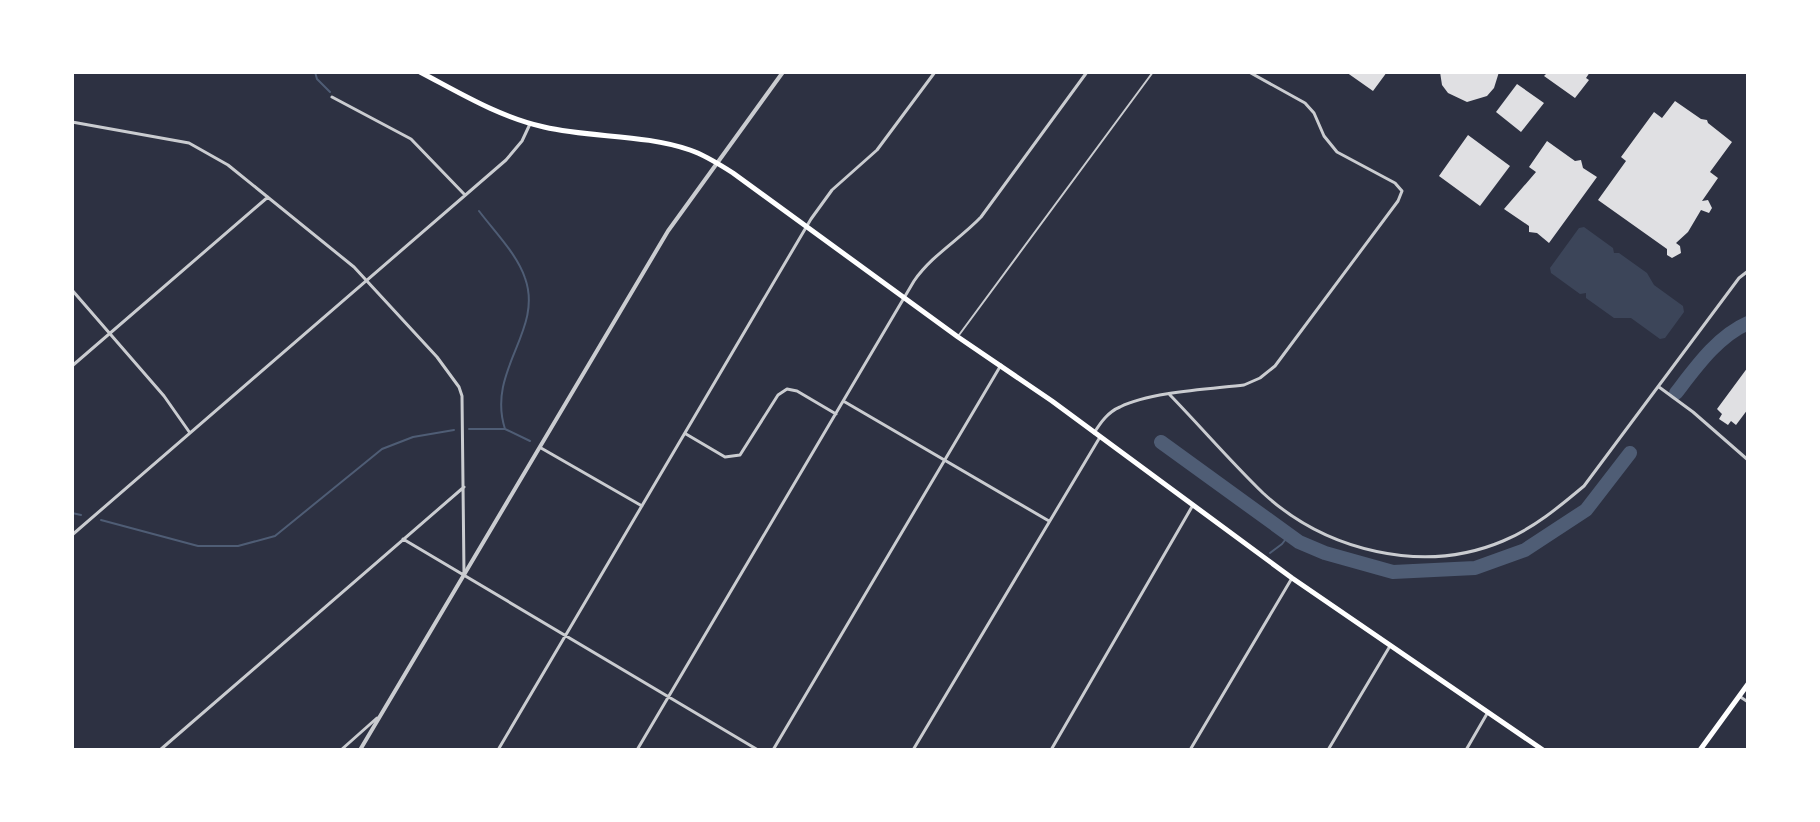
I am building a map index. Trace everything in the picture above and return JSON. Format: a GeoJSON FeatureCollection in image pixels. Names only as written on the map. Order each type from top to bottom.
{"type":"FeatureCollection","features":[{"type":"Feature","properties":{"kind":"main road"},"geometry":{"type":"LineString","coordinates":[[420,72],[480,104],[530,124],[673,145],[717,163],[1001,365],[1292,578],[1543,750]]}},
{"type":"Feature","properties":{"kind":"main road"},"geometry":{"type":"LineString","coordinates":[[1700,750],[1748,684]]}},
{"type":"Feature","properties":{"kind":"street"},"geometry":{"type":"LineString","coordinates":[[360,750],[668,231],[783,72]]}},
{"type":"Feature","properties":{"kind":"street"},"geometry":{"type":"LineString","coordinates":[[498,750],[806,226],[832,190],[877,150],[935,72]]}},
{"type":"Feature","properties":{"kind":"street"},"geometry":{"type":"LineString","coordinates":[[637,750],[904,297],[933,257],[981,217],[1087,72]]}},
{"type":"Feature","properties":{"kind":"street"},"geometry":{"type":"LineString","coordinates":[[913,750],[1049,521],[1105,417],[1136,400],[1244,385],[1260,378],[1275,366],[1402,191],[1395,183],[1337,152],[1305,103],[1249,72]]}},
{"type":"Feature","properties":{"kind":"street"},"geometry":{"type":"LineString","coordinates":[[332,97],[411,139],[465,195]]}},
{"type":"Feature","properties":{"kind":"street"},"geometry":{"type":"LineString","coordinates":[[72,122],[195,145],[228,165],[368,281],[437,357],[459,387],[463,408],[464,574]]}},
{"type":"Feature","properties":{"kind":"street"},"geometry":{"type":"LineString","coordinates":[[72,535],[465,195],[515,150],[530,124]]}},
{"type":"Feature","properties":{"kind":"street"},"geometry":{"type":"LineString","coordinates":[[72,366],[268,197]]}},
{"type":"Feature","properties":{"kind":"street"},"geometry":{"type":"LineString","coordinates":[[1170,395],[1265,494],[1303,523],[1334,538],[1373,551],[1439,556],[1502,542],[1554,511],[1584,486],[1739,278],[1748,271]]}},
{"type":"Feature","properties":{"kind":"street"},"geometry":{"type":"LineString","coordinates":[[72,290],[181,417],[190,433]]}},
{"type":"Feature","properties":{"kind":"street"},"geometry":{"type":"LineString","coordinates":[[773,750],[1001,365]]}},
{"type":"Feature","properties":{"kind":"street"},"geometry":{"type":"LineString","coordinates":[[1659,387],[1748,460]]}},
{"type":"Feature","properties":{"kind":"street"},"geometry":{"type":"LineString","coordinates":[[686,434],[725,457],[740,455],[778,395],[787,389],[797,391],[836,414]]}},
{"type":"Feature","properties":{"kind":"street"},"geometry":{"type":"LineString","coordinates":[[844,401],[1049,521]]}},
{"type":"Feature","properties":{"kind":"street"},"geometry":{"type":"LineString","coordinates":[[539,447],[642,506]]}},
{"type":"Feature","properties":{"kind":"street"},"geometry":{"type":"LineString","coordinates":[[160,750],[464,487]]}},
{"type":"Feature","properties":{"kind":"street"},"geometry":{"type":"LineString","coordinates":[[1051,750],[1193,505]]}},
{"type":"Feature","properties":{"kind":"street"},"geometry":{"type":"LineString","coordinates":[[403,539],[758,750]]}},
{"type":"Feature","properties":{"kind":"street"},"geometry":{"type":"LineString","coordinates":[[1190,750],[1292,578]]}},
{"type":"Feature","properties":{"kind":"street"},"geometry":{"type":"LineString","coordinates":[[1328,750],[1390,646]]}},
{"type":"Feature","properties":{"kind":"street"},"geometry":{"type":"LineString","coordinates":[[1739,696],[1748,702]]}},
{"type":"Feature","properties":{"kind":"street"},"geometry":{"type":"LineString","coordinates":[[1466,750],[1488,712]]}},
{"type":"Feature","properties":{"kind":"street"},"geometry":{"type":"LineString","coordinates":[[341,750],[380,716]]}},
{"type":"Feature","properties":{"kind":"lane"},"geometry":{"type":"LineString","coordinates":[[958,337],[1153,72]]}},
{"type":"Feature","properties":{"kind":"shaded area"},"geometry":{"type":"Polygon","coordinates":[[[1584,227],[1613,248],[1614,253],[1619,253],[1647,273],[1654,285],[1683,306],[1684,312],[1665,338],[1660,339],[1631,318],[1614,318],[1586,298],[1586,293],[1580,294],[1551,273],[1550,268],[1579,228],[1584,227]]]}},
{"type":"Feature","properties":{"kind":"building"},"geometry":{"type":"Polygon","coordinates":[[[1346,72],[1387,72],[1373,91],[1346,72]]]}},
{"type":"Feature","properties":{"kind":"building"},"geometry":{"type":"Polygon","coordinates":[[[1440,72],[1499,72],[1494,88],[1487,96],[1467,102],[1448,93],[1442,85],[1440,72]]]}},
{"type":"Feature","properties":{"kind":"building"},"geometry":{"type":"Polygon","coordinates":[[[1543,72],[1590,72],[1586,78],[1589,80],[1575,98],[1544,76],[1546,74],[1543,72]]]}},
{"type":"Feature","properties":{"kind":"building"},"geometry":{"type":"Polygon","coordinates":[[[1517,84],[1544,103],[1521,132],[1496,112],[1517,84]]]}},
{"type":"Feature","properties":{"kind":"building"},"geometry":{"type":"Polygon","coordinates":[[[1675,101],[1707,120],[1732,142],[1710,172],[1718,178],[1702,201],[1708,200],[1712,208],[1709,213],[1701,210],[1688,232],[1676,243],[1681,253],[1672,258],[1667,255],[1667,249],[1598,200],[1626,161],[1621,157],[1654,112],[1662,118],[1675,101]]]}},
{"type":"Feature","properties":{"kind":"building"},"geometry":{"type":"Polygon","coordinates":[[[1468,135],[1510,166],[1480,206],[1439,176],[1468,135]]]}},
{"type":"Feature","properties":{"kind":"building"},"geometry":{"type":"Polygon","coordinates":[[[1547,141],[1575,161],[1581,160],[1583,168],[1597,177],[1549,243],[1537,233],[1529,232],[1529,226],[1504,209],[1536,172],[1529,167],[1547,141]]]}},
{"type":"Feature","properties":{"kind":"building"},"geometry":{"type":"Polygon","coordinates":[[[1748,367],[1748,409],[1736,425],[1731,421],[1728,425],[1719,419],[1722,414],[1717,409],[1748,367]]]}},
{"type":"Feature","properties":{"kind":"waterway"},"geometry":{"type":"LineString","coordinates":[[315,72],[317,79],[330,92]]}},
{"type":"Feature","properties":{"kind":"waterway"},"geometry":{"type":"LineString","coordinates":[[479,211],[517,260],[529,297],[522,334],[503,388],[501,408],[505,429]]}},
{"type":"Feature","properties":{"kind":"waterway"},"geometry":{"type":"LineString","coordinates":[[1676,393],[1717,344],[1748,323]]}},
{"type":"Feature","properties":{"kind":"waterway"},"geometry":{"type":"LineString","coordinates":[[469,429],[505,429],[530,441]]}},
{"type":"Feature","properties":{"kind":"waterway"},"geometry":{"type":"LineString","coordinates":[[101,520],[198,546],[238,546],[275,536],[382,449],[413,437],[454,430]]}},
{"type":"Feature","properties":{"kind":"waterway"},"geometry":{"type":"LineString","coordinates":[[1161,442],[1299,542],[1325,553],[1393,572],[1475,568],[1525,550],[1586,510],[1630,453]]}},
{"type":"Feature","properties":{"kind":"waterway"},"geometry":{"type":"LineString","coordinates":[[72,513],[81,515]]}},
{"type":"Feature","properties":{"kind":"waterway"},"geometry":{"type":"LineString","coordinates":[[1270,553],[1289,535]]}}]}
